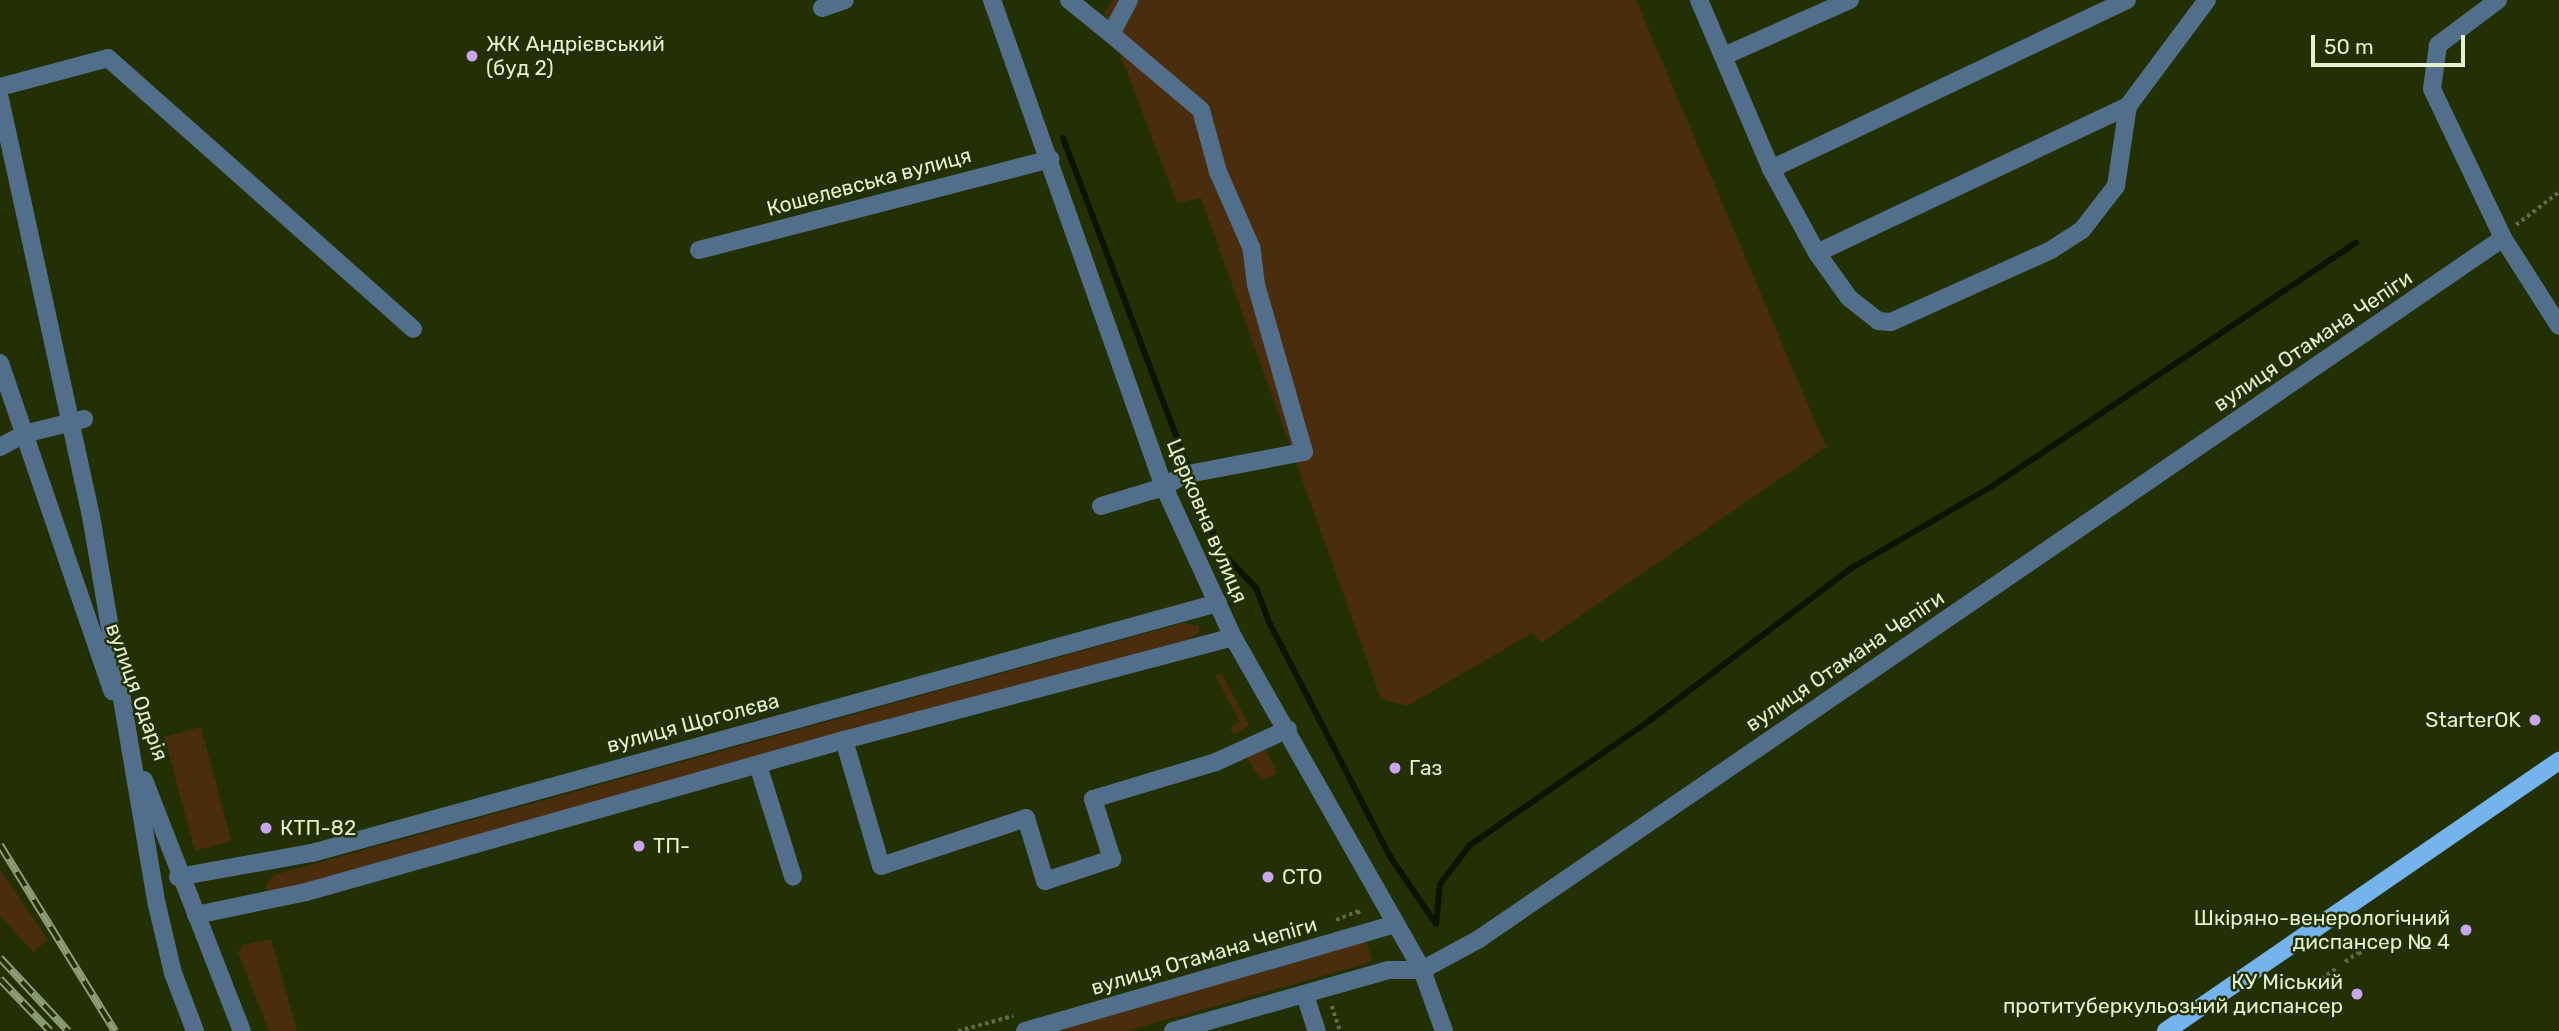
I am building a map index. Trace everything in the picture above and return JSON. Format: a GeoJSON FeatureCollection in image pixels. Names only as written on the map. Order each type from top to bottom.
{"type":"FeatureCollection","features":[{"type":"Feature","properties":{"kind":"main road"},"geometry":{"type":"LineString","coordinates":[[2166,1031],[2559,761]]}},
{"type":"Feature","properties":{"kind":"street"},"geometry":{"type":"LineString","coordinates":[[822,8],[845,0]]}},
{"type":"Feature","properties":{"kind":"street","name":"Церковна вулиця"},"geometry":{"type":"LineString","coordinates":[[992,0],[1164,487],[1233,638],[1288,729],[1422,970],[1444,1031]]}},
{"type":"Feature","properties":{"kind":"street"},"geometry":{"type":"LineString","coordinates":[[1069,0],[1201,110],[1218,172],[1251,247],[1256,285],[1304,452],[1191,473],[1164,487],[1101,506]]}},
{"type":"Feature","properties":{"kind":"street"},"geometry":{"type":"LineString","coordinates":[[1111,34],[1129,0]]}},
{"type":"Feature","properties":{"kind":"street"},"geometry":{"type":"LineString","coordinates":[[1699,0],[1771,169],[1817,253],[1849,298],[1865,314],[1891,322],[2051,250],[2082,230],[2116,187],[2128,106]]}},
{"type":"Feature","properties":{"kind":"street"},"geometry":{"type":"LineString","coordinates":[[1724,55],[1850,0]]}},
{"type":"Feature","properties":{"kind":"street"},"geometry":{"type":"LineString","coordinates":[[1771,169],[2127,0]]}},
{"type":"Feature","properties":{"kind":"street"},"geometry":{"type":"LineString","coordinates":[[1817,253],[2128,106],[2207,0]]}},
{"type":"Feature","properties":{"kind":"street"},"geometry":{"type":"LineString","coordinates":[[2498,0],[2438,45],[2432,89],[2503,239],[2559,326]]}},
{"type":"Feature","properties":{"kind":"street"},"geometry":{"type":"LineString","coordinates":[[0,87],[108,58],[413,328]]}},
{"type":"Feature","properties":{"kind":"street"},"geometry":{"type":"LineString","coordinates":[[0,99],[91,516],[157,905],[173,973],[195,1031]]}},
{"type":"Feature","properties":{"kind":"street","name":"Кошелевська вулиця"},"geometry":{"type":"LineString","coordinates":[[699,250],[1050,159]]}},
{"type":"Feature","properties":{"kind":"street","name":"вулиця Отамана Чепіги"},"geometry":{"type":"LineString","coordinates":[[1173,1031],[1388,970],[1422,970],[1479,939],[2503,239]]}},
{"type":"Feature","properties":{"kind":"street","name":"вулиця Одарія"},"geometry":{"type":"LineString","coordinates":[[0,363],[178,877],[242,1031]]}},
{"type":"Feature","properties":{"kind":"street"},"geometry":{"type":"LineString","coordinates":[[0,447],[24,434],[84,419]]}},
{"type":"Feature","properties":{"kind":"street","name":"вулиця Щоголєва"},"geometry":{"type":"LineString","coordinates":[[178,877],[312,853],[1218,603]]}},
{"type":"Feature","properties":{"kind":"street"},"geometry":{"type":"LineString","coordinates":[[196,915],[306,892],[844,740],[1233,638]]}},
{"type":"Feature","properties":{"kind":"street"},"geometry":{"type":"LineString","coordinates":[[844,740],[881,866],[1026,818],[1045,881],[1112,859],[1093,799],[1216,762],[1288,729]]}},
{"type":"Feature","properties":{"kind":"street"},"geometry":{"type":"LineString","coordinates":[[758,765],[793,877]]}},
{"type":"Feature","properties":{"kind":"street","name":"вулиця Отамана Чепіги"},"geometry":{"type":"LineString","coordinates":[[1025,1031],[1396,924]]}},
{"type":"Feature","properties":{"kind":"street"},"geometry":{"type":"LineString","coordinates":[[1305,995],[1317,1031]]}},
{"type":"Feature","properties":{"kind":"path"},"geometry":{"type":"LineString","coordinates":[[2522,237],[2515,225],[2559,192]]}},
{"type":"Feature","properties":{"kind":"path"},"geometry":{"type":"LineString","coordinates":[[2345,962],[2359,952],[2362,956]]}},
{"type":"Feature","properties":{"kind":"path"},"geometry":{"type":"LineString","coordinates":[[2323,982],[2321,979],[2337,968]]}},
{"type":"Feature","properties":{"kind":"path"},"geometry":{"type":"LineString","coordinates":[[1326,989],[1340,1031]]}},
{"type":"Feature","properties":{"kind":"shaded area"},"geometry":{"type":"Polygon","coordinates":[[[1113,0],[1636,0],[1826,447],[1541,643],[1532,633],[1407,706],[1381,699],[1201,198],[1177,203],[1104,12],[1113,0]]]}},
{"type":"Feature","properties":{"kind":"shaded area"},"geometry":{"type":"Polygon","coordinates":[[[1183,623],[1199,626],[1199,632],[1190,639],[272,893],[267,890],[266,884],[274,875],[1183,623]]]}},
{"type":"Feature","properties":{"kind":"shaded area"},"geometry":{"type":"Polygon","coordinates":[[[1222,674],[1249,725],[1234,735],[1230,728],[1240,722],[1215,675],[1222,674]]]}},
{"type":"Feature","properties":{"kind":"shaded area"},"geometry":{"type":"Polygon","coordinates":[[[201,727],[232,841],[195,851],[164,737],[201,727]]]}},
{"type":"Feature","properties":{"kind":"shaded area"},"geometry":{"type":"Polygon","coordinates":[[[1265,748],[1277,774],[1261,780],[1246,756],[1265,748]]]}},
{"type":"Feature","properties":{"kind":"shaded area"},"geometry":{"type":"Polygon","coordinates":[[[0,869],[48,940],[33,952],[0,916],[0,869]]]}},
{"type":"Feature","properties":{"kind":"shaded area"},"geometry":{"type":"Polygon","coordinates":[[[271,939],[297,1031],[269,1031],[238,952],[243,945],[271,939]]]}},
{"type":"Feature","properties":{"kind":"shaded area"},"geometry":{"type":"Polygon","coordinates":[[[1366,940],[1372,960],[1365,964],[1126,1031],[1039,1031],[1366,940]]]}},
{"type":"Feature","properties":{"kind":"waterway"},"geometry":{"type":"LineString","coordinates":[[1063,138],[1219,549],[1256,588],[1270,624],[1389,855],[1436,924],[1440,884],[1470,845],[1649,721],[1850,569],[1991,487],[2356,243]]}},
{"type":"Feature","properties":{"kind":"railway"},"geometry":{"type":"LineString","coordinates":[[0,845],[115,1031]]}},
{"type":"Feature","properties":{"kind":"railway"},"geometry":{"type":"LineString","coordinates":[[0,958],[68,1031]]}},
{"type":"Feature","properties":{"kind":"railway"},"geometry":{"type":"LineString","coordinates":[[0,979],[50,1031]]}},
{"type":"Feature","properties":{"kind":"place","name":"ЖК Андрієвський (буд 2)"},"geometry":{"type":"Point","coordinates":[472,56]}},
{"type":"Feature","properties":{"kind":"place","name":"StarterOK"},"geometry":{"type":"Point","coordinates":[2535,720]}},
{"type":"Feature","properties":{"kind":"place","name":"Газ"},"geometry":{"type":"Point","coordinates":[1395,768]}},
{"type":"Feature","properties":{"kind":"place","name":"КТП-82"},"geometry":{"type":"Point","coordinates":[266,828]}},
{"type":"Feature","properties":{"kind":"place","name":"ТП-"},"geometry":{"type":"Point","coordinates":[639,846]}},
{"type":"Feature","properties":{"kind":"place","name":"СТО"},"geometry":{"type":"Point","coordinates":[1268,877]}},
{"type":"Feature","properties":{"kind":"place","name":"Шкіряно-венерологічний диспансер № 4"},"geometry":{"type":"Point","coordinates":[2466,930]}},
{"type":"Feature","properties":{"kind":"place","name":"КУ Міський протитуберкульозний диспансер"},"geometry":{"type":"Point","coordinates":[2357,994]}}]}
